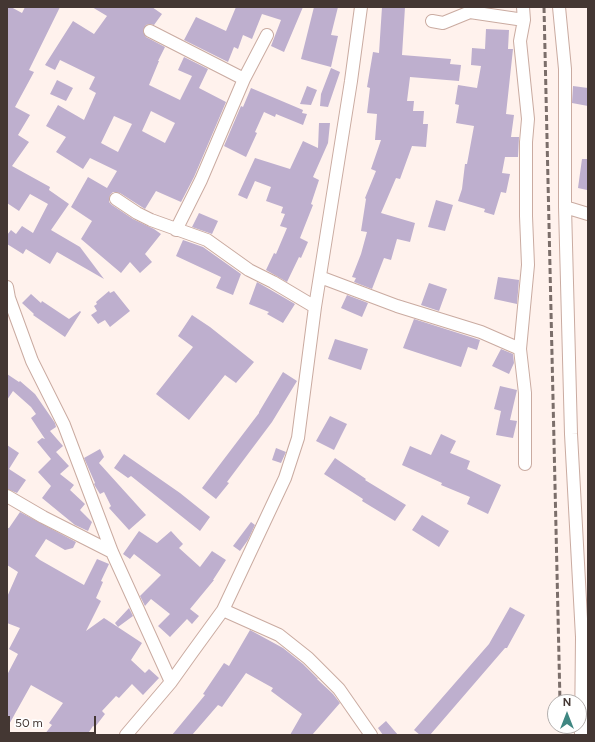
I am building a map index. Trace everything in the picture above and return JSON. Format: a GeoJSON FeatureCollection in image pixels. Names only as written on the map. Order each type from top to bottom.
{"type":"FeatureCollection","features":[{"type":"Feature","properties":{"kind":"street"},"geometry":{"type":"LineString","coordinates":[[126,735],[171,682],[224,610],[285,478],[298,438],[315,307],[351,81],[361,7]]}},
{"type":"Feature","properties":{"kind":"street"},"geometry":{"type":"LineString","coordinates":[[523,7],[524,20],[520,41],[528,119],[526,142],[526,216],[528,265],[520,349],[525,393],[525,464]]}},
{"type":"Feature","properties":{"kind":"street"},"geometry":{"type":"LineString","coordinates":[[559,7],[565,69],[565,207],[571,426],[583,564],[581,735]]}},
{"type":"Feature","properties":{"kind":"street"},"geometry":{"type":"LineString","coordinates":[[432,21],[442,23],[470,12],[524,20]]}},
{"type":"Feature","properties":{"kind":"street"},"geometry":{"type":"LineString","coordinates":[[150,31],[244,79]]}},
{"type":"Feature","properties":{"kind":"street"},"geometry":{"type":"LineString","coordinates":[[176,230],[201,180],[244,79],[267,35]]}},
{"type":"Feature","properties":{"kind":"street"},"geometry":{"type":"LineString","coordinates":[[116,199],[137,213],[176,230],[207,240],[249,270],[273,282],[315,307]]}},
{"type":"Feature","properties":{"kind":"street"},"geometry":{"type":"LineString","coordinates":[[565,207],[588,214]]}},
{"type":"Feature","properties":{"kind":"street"},"geometry":{"type":"LineString","coordinates":[[320,277],[397,306],[481,332],[520,349]]}},
{"type":"Feature","properties":{"kind":"street"},"geometry":{"type":"LineString","coordinates":[[7,287],[9,298],[32,361],[64,424],[112,552],[171,682]]}},
{"type":"Feature","properties":{"kind":"street"},"geometry":{"type":"LineString","coordinates":[[7,496],[43,517],[112,552]]}},
{"type":"Feature","properties":{"kind":"street"},"geometry":{"type":"LineString","coordinates":[[224,610],[279,636],[308,658],[338,688],[371,735]]}},
{"type":"Feature","properties":{"kind":"building"},"geometry":{"type":"Polygon","coordinates":[[[7,7],[11,7],[22,13],[25,7],[60,7],[29,70],[34,72],[15,107],[30,115],[18,135],[29,142],[12,166],[50,187],[49,190],[69,204],[51,230],[80,247],[104,279],[57,252],[50,264],[26,249],[23,254],[7,244],[7,235],[11,230],[16,234],[22,226],[33,233],[48,204],[30,194],[19,211],[7,203],[7,7]]]}},
{"type":"Feature","properties":{"kind":"building"},"geometry":{"type":"Polygon","coordinates":[[[92,7],[152,7],[162,14],[154,25],[146,25],[143,31],[146,37],[165,47],[149,85],[180,100],[192,76],[178,70],[184,57],[208,69],[199,88],[226,102],[194,177],[181,202],[156,191],[145,209],[120,193],[113,192],[110,195],[109,202],[112,205],[133,219],[161,234],[145,254],[152,262],[140,273],[130,262],[121,273],[81,239],[92,221],[71,207],[88,177],[107,188],[117,171],[90,158],[83,169],[56,152],[66,137],[46,126],[58,105],[84,120],[96,93],[89,89],[95,77],[60,60],[55,70],[45,65],[73,21],[94,34],[107,16],[92,7]],[[151,111],[142,131],[165,143],[175,123],[151,111]],[[114,116],[101,143],[118,152],[132,124],[114,116]]]}},
{"type":"Feature","properties":{"kind":"building"},"geometry":{"type":"Polygon","coordinates":[[[236,7],[303,7],[284,52],[271,46],[281,20],[262,14],[252,39],[243,35],[238,49],[234,47],[228,62],[184,40],[196,17],[226,31],[236,7]]]}},
{"type":"Feature","properties":{"kind":"building"},"geometry":{"type":"Polygon","coordinates":[[[314,7],[338,7],[331,35],[338,36],[331,67],[301,59],[314,7]]]}},
{"type":"Feature","properties":{"kind":"building"},"geometry":{"type":"Polygon","coordinates":[[[382,7],[405,7],[402,55],[451,59],[450,64],[461,65],[459,81],[410,77],[407,101],[414,101],[413,111],[424,111],[423,124],[428,124],[426,147],[412,146],[400,179],[396,178],[381,213],[415,223],[410,242],[397,239],[391,260],[384,258],[372,289],[354,282],[356,278],[352,277],[361,254],[367,232],[361,231],[365,198],[376,171],[371,169],[381,140],[375,140],[377,114],[367,113],[370,88],[367,87],[373,52],[379,53],[382,7]]]}},
{"type":"Feature","properties":{"kind":"building"},"geometry":{"type":"Polygon","coordinates":[[[486,29],[509,30],[508,49],[513,49],[506,114],[514,115],[511,137],[519,137],[518,157],[505,157],[502,173],[510,174],[506,193],[501,192],[494,215],[484,212],[485,209],[458,201],[462,189],[465,164],[467,164],[474,126],[456,123],[459,105],[455,104],[458,85],[477,88],[481,66],[471,65],[472,48],[485,49],[486,29]]]}},
{"type":"Feature","properties":{"kind":"building"},"geometry":{"type":"Polygon","coordinates":[[[331,68],[340,72],[328,107],[320,106],[321,94],[331,68]]]}},
{"type":"Feature","properties":{"kind":"building"},"geometry":{"type":"Polygon","coordinates":[[[57,80],[73,88],[66,101],[50,94],[57,80]]]}},
{"type":"Feature","properties":{"kind":"building"},"geometry":{"type":"Polygon","coordinates":[[[307,86],[317,90],[311,105],[300,104],[307,86]]]}},
{"type":"Feature","properties":{"kind":"building"},"geometry":{"type":"Polygon","coordinates":[[[573,86],[588,88],[588,106],[572,103],[573,86]]]}},
{"type":"Feature","properties":{"kind":"building"},"geometry":{"type":"Polygon","coordinates":[[[251,88],[303,110],[302,113],[307,114],[303,125],[276,114],[275,117],[264,112],[255,132],[257,133],[246,157],[224,146],[241,106],[243,107],[251,88]]]}},
{"type":"Feature","properties":{"kind":"building"},"geometry":{"type":"Polygon","coordinates":[[[319,123],[330,123],[328,143],[313,177],[319,180],[311,204],[313,205],[300,238],[308,242],[301,258],[299,257],[287,282],[266,270],[274,253],[276,254],[287,228],[280,226],[285,214],[281,213],[283,207],[266,201],[271,187],[255,181],[247,199],[238,195],[255,158],[290,169],[303,141],[318,148],[319,123]]]}},
{"type":"Feature","properties":{"kind":"building"},"geometry":{"type":"Polygon","coordinates":[[[582,159],[588,159],[587,190],[578,188],[582,159]]]}},
{"type":"Feature","properties":{"kind":"building"},"geometry":{"type":"Polygon","coordinates":[[[436,200],[453,205],[445,231],[428,227],[436,200]]]}},
{"type":"Feature","properties":{"kind":"building"},"geometry":{"type":"Polygon","coordinates":[[[199,213],[218,221],[212,234],[192,227],[199,213]]]}},
{"type":"Feature","properties":{"kind":"building"},"geometry":{"type":"Polygon","coordinates":[[[183,240],[203,247],[241,274],[233,295],[216,288],[221,277],[176,256],[183,240]]]}},
{"type":"Feature","properties":{"kind":"building"},"geometry":{"type":"Polygon","coordinates":[[[498,277],[519,280],[517,304],[494,299],[498,277]]]}},
{"type":"Feature","properties":{"kind":"building"},"geometry":{"type":"Polygon","coordinates":[[[257,282],[295,304],[283,323],[267,314],[269,312],[249,304],[257,282]]]}},
{"type":"Feature","properties":{"kind":"building"},"geometry":{"type":"Polygon","coordinates":[[[429,283],[447,289],[439,311],[421,305],[429,283]]]}},
{"type":"Feature","properties":{"kind":"building"},"geometry":{"type":"Polygon","coordinates":[[[109,291],[110,293],[114,291],[130,311],[110,327],[105,320],[98,324],[91,315],[97,311],[94,306],[97,304],[96,302],[109,291]]]}},
{"type":"Feature","properties":{"kind":"building"},"geometry":{"type":"Polygon","coordinates":[[[31,294],[41,303],[42,301],[69,319],[80,311],[81,312],[65,337],[33,315],[34,314],[22,303],[31,294]]]}},
{"type":"Feature","properties":{"kind":"building"},"geometry":{"type":"Polygon","coordinates":[[[347,295],[368,303],[362,317],[341,308],[347,295]]]}},
{"type":"Feature","properties":{"kind":"building"},"geometry":{"type":"Polygon","coordinates":[[[192,315],[210,327],[254,362],[236,383],[225,375],[189,420],[156,394],[193,347],[178,336],[192,315]]]}},
{"type":"Feature","properties":{"kind":"building"},"geometry":{"type":"Polygon","coordinates":[[[414,319],[480,340],[477,350],[468,347],[461,367],[403,348],[414,319]]]}},
{"type":"Feature","properties":{"kind":"building"},"geometry":{"type":"Polygon","coordinates":[[[335,339],[368,349],[361,370],[328,359],[335,339]]]}},
{"type":"Feature","properties":{"kind":"building"},"geometry":{"type":"Polygon","coordinates":[[[501,349],[513,354],[514,363],[509,374],[492,366],[501,349]]]}},
{"type":"Feature","properties":{"kind":"building"},"geometry":{"type":"Polygon","coordinates":[[[283,372],[297,381],[272,422],[216,499],[202,488],[259,413],[283,372]]]}},
{"type":"Feature","properties":{"kind":"building"},"geometry":{"type":"Polygon","coordinates":[[[7,374],[19,382],[20,381],[35,394],[55,423],[56,427],[50,431],[63,446],[56,452],[69,466],[60,474],[74,485],[70,490],[85,504],[80,510],[92,522],[88,531],[75,525],[42,498],[51,486],[38,472],[51,459],[37,442],[42,438],[45,439],[31,418],[36,414],[31,407],[13,391],[7,400],[7,374]]]}},
{"type":"Feature","properties":{"kind":"building"},"geometry":{"type":"Polygon","coordinates":[[[500,386],[517,390],[510,420],[517,421],[513,438],[496,435],[501,411],[494,409],[500,386]]]}},
{"type":"Feature","properties":{"kind":"building"},"geometry":{"type":"Polygon","coordinates":[[[330,416],[347,424],[334,450],[316,441],[330,416]]]}},
{"type":"Feature","properties":{"kind":"building"},"geometry":{"type":"Polygon","coordinates":[[[441,434],[456,441],[450,453],[470,461],[467,469],[501,485],[488,514],[467,504],[470,497],[441,485],[442,483],[402,465],[410,446],[431,455],[441,434]]]}},
{"type":"Feature","properties":{"kind":"building"},"geometry":{"type":"Polygon","coordinates":[[[7,445],[19,453],[9,469],[26,480],[17,493],[7,489],[7,445]]]}},
{"type":"Feature","properties":{"kind":"building"},"geometry":{"type":"Polygon","coordinates":[[[276,448],[286,452],[281,463],[272,460],[276,448]]]}},
{"type":"Feature","properties":{"kind":"building"},"geometry":{"type":"Polygon","coordinates":[[[100,449],[104,457],[99,463],[146,515],[129,530],[109,508],[111,506],[104,492],[100,494],[95,486],[84,458],[100,449]]]}},
{"type":"Feature","properties":{"kind":"building"},"geometry":{"type":"Polygon","coordinates":[[[124,454],[180,493],[210,517],[200,531],[131,476],[128,478],[114,468],[124,454]]]}},
{"type":"Feature","properties":{"kind":"building"},"geometry":{"type":"Polygon","coordinates":[[[335,458],[366,479],[365,480],[406,505],[395,521],[362,501],[363,499],[324,474],[335,458]]]}},
{"type":"Feature","properties":{"kind":"building"},"geometry":{"type":"Polygon","coordinates":[[[20,512],[76,542],[73,548],[65,550],[46,539],[35,556],[40,560],[84,585],[97,559],[109,564],[101,581],[103,582],[96,598],[101,601],[86,631],[104,618],[142,643],[131,660],[145,673],[149,669],[159,678],[143,695],[132,684],[119,698],[116,696],[102,711],[105,714],[95,727],[93,726],[87,735],[44,735],[52,725],[49,723],[63,703],[31,685],[7,728],[7,675],[18,654],[9,649],[20,628],[7,623],[7,597],[18,572],[7,565],[7,528],[9,528],[20,512]]]}},
{"type":"Feature","properties":{"kind":"building"},"geometry":{"type":"Polygon","coordinates":[[[422,515],[449,531],[439,547],[412,530],[422,515]]]}},
{"type":"Feature","properties":{"kind":"building"},"geometry":{"type":"Polygon","coordinates":[[[251,522],[255,525],[248,540],[240,551],[233,546],[251,522]]]}},
{"type":"Feature","properties":{"kind":"building"},"geometry":{"type":"Polygon","coordinates":[[[139,531],[157,543],[171,531],[183,544],[179,548],[200,567],[212,551],[226,560],[214,580],[190,609],[199,616],[192,624],[187,619],[170,637],[158,626],[170,614],[151,599],[145,606],[140,596],[161,575],[134,554],[130,559],[123,554],[139,531]]]}},
{"type":"Feature","properties":{"kind":"building"},"geometry":{"type":"Polygon","coordinates":[[[510,607],[525,615],[507,648],[505,648],[430,735],[420,735],[414,730],[489,644],[510,607]]]}},
{"type":"Feature","properties":{"kind":"building"},"geometry":{"type":"Polygon","coordinates":[[[129,608],[133,616],[118,627],[115,623],[129,608]]]}},
{"type":"Feature","properties":{"kind":"building"},"geometry":{"type":"Polygon","coordinates":[[[250,630],[283,648],[303,664],[340,703],[312,735],[290,735],[302,714],[271,691],[273,688],[246,673],[222,707],[218,705],[192,735],[172,735],[205,695],[203,694],[224,663],[229,666],[250,630]]]}},
{"type":"Feature","properties":{"kind":"building"},"geometry":{"type":"Polygon","coordinates":[[[386,721],[398,735],[383,735],[378,728],[386,721]]]}},
{"type":"Feature","properties":{"kind":"railway"},"geometry":{"type":"LineString","coordinates":[[544,7],[560,694]]}}]}
